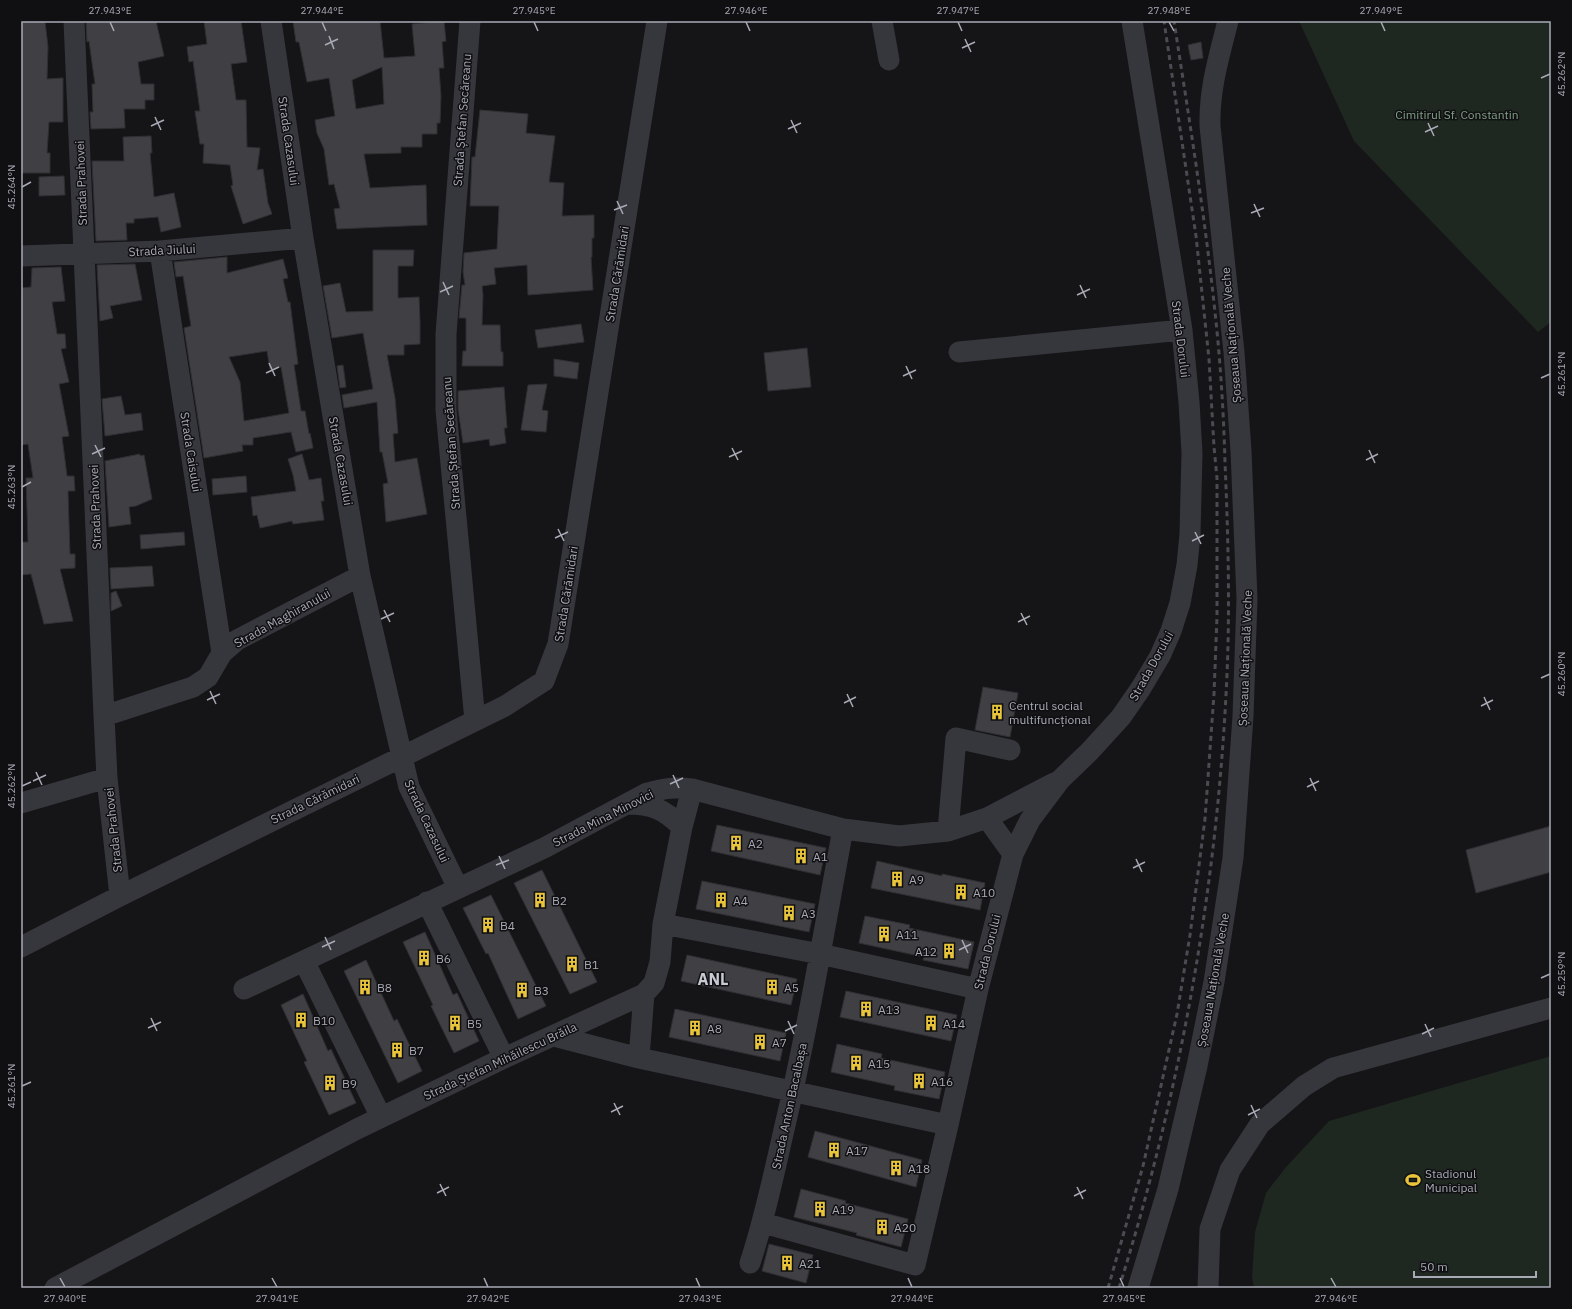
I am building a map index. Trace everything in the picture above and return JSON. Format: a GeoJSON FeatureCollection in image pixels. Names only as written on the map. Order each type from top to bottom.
{"type":"FeatureCollection","features":[{"type":"Feature","properties":{"kind":"street","name":"Strada Prahovei"},"geometry":{"type":"LineString","coordinates":[[74,21],[107,778],[120,896]]}},
{"type":"Feature","properties":{"kind":"street","name":"Strada Cazasului"},"geometry":{"type":"LineString","coordinates":[[271,21],[303,238],[360,576],[409,787],[458,888]]}},
{"type":"Feature","properties":{"kind":"street","name":"Strada Ștefan Secăreanu"},"geometry":{"type":"LineString","coordinates":[[470,21],[446,334],[446,410],[475,720]]}},
{"type":"Feature","properties":{"kind":"street","name":"Strada Cărămidari"},"geometry":{"type":"LineString","coordinates":[[21,947],[120,896],[505,706],[544,681],[558,644],[657,21]]}},
{"type":"Feature","properties":{"kind":"street"},"geometry":{"type":"LineString","coordinates":[[882,21],[889,60]]}},
{"type":"Feature","properties":{"kind":"street","name":"Strada Dorului"},"geometry":{"type":"LineString","coordinates":[[763,1223],[914,1265],[948,1125],[978,988],[1013,854],[1030,820],[1060,780],[1090,752],[1121,717],[1141,688],[1160,656],[1171,631],[1180,603],[1187,565],[1190,534],[1192,453],[1189,402],[1182,330],[1132,21]]}},
{"type":"Feature","properties":{"kind":"street","name":"Șoseaua Națională Veche"},"geometry":{"type":"LineString","coordinates":[[1138,1288],[1168,1190],[1197,1066],[1214,982],[1233,858],[1243,716],[1248,599],[1241,451],[1234,352],[1210,119],[1210,106],[1215,72],[1228,21]]}},
{"type":"Feature","properties":{"kind":"street","name":"Strada Jiului"},"geometry":{"type":"LineString","coordinates":[[21,256],[160,251],[303,238]]}},
{"type":"Feature","properties":{"kind":"street","name":"Strada Caisului"},"geometry":{"type":"LineString","coordinates":[[160,251],[222,653]]}},
{"type":"Feature","properties":{"kind":"street"},"geometry":{"type":"LineString","coordinates":[[959,352],[1182,330]]}},
{"type":"Feature","properties":{"kind":"street","name":"Strada Maghiranului"},"geometry":{"type":"LineString","coordinates":[[104,716],[193,687],[208,677],[222,653],[237,640],[360,576]]}},
{"type":"Feature","properties":{"kind":"street"},"geometry":{"type":"LineString","coordinates":[[948,831],[956,738],[1010,750]]}},
{"type":"Feature","properties":{"kind":"street"},"geometry":{"type":"LineString","coordinates":[[21,803],[107,778]]}},
{"type":"Feature","properties":{"kind":"street","name":"Strada Mina Minovici"},"geometry":{"type":"LineString","coordinates":[[244,989],[544,848],[647,793],[661,789],[676,787],[692,789],[843,829],[899,836],[948,831],[986,818],[1022,801],[1060,780]]}},
{"type":"Feature","properties":{"kind":"street","name":"Strada Ștefan Mihăilescu Brăila"},"geometry":{"type":"LineString","coordinates":[[55,1288],[381,1117],[504,1058],[644,994],[654,983],[660,962],[663,924],[682,827],[692,789]]}},
{"type":"Feature","properties":{"kind":"street"},"geometry":{"type":"LineString","coordinates":[[627,804],[643,804],[658,808],[671,816],[682,827]]}},
{"type":"Feature","properties":{"kind":"street"},"geometry":{"type":"LineString","coordinates":[[986,818],[1013,854]]}},
{"type":"Feature","properties":{"kind":"street","name":"Strada Anton Bacalbașa"},"geometry":{"type":"LineString","coordinates":[[750,1263],[763,1223],[793,1091],[843,829]]}},
{"type":"Feature","properties":{"kind":"street"},"geometry":{"type":"LineString","coordinates":[[428,902],[504,1058]]}},
{"type":"Feature","properties":{"kind":"street"},"geometry":{"type":"LineString","coordinates":[[663,924],[820,954],[978,988]]}},
{"type":"Feature","properties":{"kind":"street"},"geometry":{"type":"LineString","coordinates":[[304,960],[381,1117]]}},
{"type":"Feature","properties":{"kind":"street"},"geometry":{"type":"LineString","coordinates":[[639,1058],[644,994]]}},
{"type":"Feature","properties":{"kind":"street"},"geometry":{"type":"LineString","coordinates":[[1208,1288],[1210,1229],[1230,1170],[1260,1124],[1304,1086],[1332,1068],[1551,1008]]}},
{"type":"Feature","properties":{"kind":"street"},"geometry":{"type":"LineString","coordinates":[[554,1036],[639,1058],[948,1125]]}},
{"type":"Feature","properties":{"kind":"green space","name":"Cimitirul Sf. Constantin"},"geometry":{"type":"Polygon","coordinates":[[[1299,21],[1551,21],[1551,322],[1538,332],[1354,141],[1299,21]]]}},
{"type":"Feature","properties":{"kind":"green space","name":"Stadionul Municipal"},"geometry":{"type":"Polygon","coordinates":[[[1551,1056],[1551,1288],[1254,1288],[1252,1277],[1255,1232],[1266,1193],[1286,1167],[1329,1121],[1551,1056]]]}},
{"type":"Feature","properties":{"kind":"building"},"geometry":{"type":"Polygon","coordinates":[[[45,21],[48,47],[47,79],[63,78],[63,122],[49,122],[47,153],[50,153],[50,173],[21,173],[21,22],[45,21]]]}},
{"type":"Feature","properties":{"kind":"building"},"geometry":{"type":"Polygon","coordinates":[[[86,21],[156,21],[164,56],[138,62],[141,84],[154,84],[154,100],[145,100],[145,109],[124,109],[125,128],[91,129],[90,112],[93,112],[92,84],[95,84],[89,41],[87,42],[86,21]]]}},
{"type":"Feature","properties":{"kind":"building"},"geometry":{"type":"Polygon","coordinates":[[[204,21],[241,21],[247,62],[231,64],[236,100],[246,100],[247,147],[260,148],[257,170],[263,169],[268,203],[272,214],[243,224],[231,186],[233,185],[230,165],[203,163],[204,144],[200,144],[195,111],[200,111],[193,61],[189,62],[187,47],[207,44],[204,21]]]}},
{"type":"Feature","properties":{"kind":"building"},"geometry":{"type":"Polygon","coordinates":[[[293,21],[380,21],[384,58],[415,56],[412,24],[444,21],[446,41],[442,42],[444,68],[439,68],[441,96],[440,123],[437,123],[437,134],[422,134],[422,147],[401,147],[401,153],[364,154],[370,188],[426,185],[427,225],[337,229],[334,209],[340,208],[334,184],[329,185],[324,149],[317,133],[315,120],[335,116],[329,78],[307,82],[299,42],[296,42],[293,21]],[[382,67],[352,80],[356,109],[384,104],[382,67]]]}},
{"type":"Feature","properties":{"kind":"building"},"geometry":{"type":"Polygon","coordinates":[[[1201,42],[1203,58],[1191,60],[1188,45],[1201,42]]]}},
{"type":"Feature","properties":{"kind":"building"},"geometry":{"type":"Polygon","coordinates":[[[480,110],[528,114],[526,133],[555,136],[549,182],[564,183],[562,216],[594,215],[594,238],[592,238],[591,257],[593,290],[528,295],[527,265],[494,268],[496,284],[482,286],[482,325],[500,325],[503,366],[462,366],[463,351],[466,351],[466,318],[459,318],[462,285],[465,285],[463,272],[464,253],[497,249],[499,206],[470,206],[472,157],[475,157],[480,110]]]}},
{"type":"Feature","properties":{"kind":"building"},"geometry":{"type":"Polygon","coordinates":[[[151,136],[152,153],[150,153],[154,197],[174,193],[181,227],[161,232],[158,217],[134,219],[134,223],[126,223],[127,240],[96,241],[92,161],[124,161],[123,137],[151,136]]]}},
{"type":"Feature","properties":{"kind":"building"},"geometry":{"type":"Polygon","coordinates":[[[64,176],[65,195],[39,196],[39,177],[64,176]]]}},
{"type":"Feature","properties":{"kind":"building"},"geometry":{"type":"Polygon","coordinates":[[[373,250],[414,250],[413,266],[398,266],[398,298],[419,297],[420,344],[404,345],[404,355],[387,355],[395,398],[398,433],[393,434],[395,462],[417,458],[427,514],[386,522],[383,484],[388,483],[382,452],[380,452],[377,402],[344,408],[342,395],[373,389],[363,333],[332,338],[323,286],[340,283],[346,312],[373,311],[373,250]]]}},
{"type":"Feature","properties":{"kind":"building"},"geometry":{"type":"Polygon","coordinates":[[[227,257],[227,273],[283,259],[288,278],[283,279],[288,302],[290,302],[298,364],[294,365],[301,411],[305,411],[313,448],[296,452],[291,432],[253,438],[253,445],[242,445],[243,451],[204,458],[184,328],[191,326],[183,276],[176,277],[174,262],[227,257]],[[267,351],[229,357],[240,382],[244,421],[289,413],[281,367],[270,369],[267,351]]]}},
{"type":"Feature","properties":{"kind":"building"},"geometry":{"type":"Polygon","coordinates":[[[135,264],[142,300],[110,306],[113,318],[100,321],[97,265],[135,264]]]}},
{"type":"Feature","properties":{"kind":"building"},"geometry":{"type":"Polygon","coordinates":[[[61,267],[65,301],[52,302],[57,334],[65,334],[66,348],[61,349],[69,382],[59,384],[69,436],[62,437],[67,476],[74,476],[75,491],[68,491],[70,554],[75,554],[75,568],[60,569],[73,621],[44,624],[31,574],[21,575],[21,542],[28,542],[26,478],[33,478],[28,444],[21,445],[21,288],[31,287],[32,268],[61,267]]]}},
{"type":"Feature","properties":{"kind":"building"},"geometry":{"type":"Polygon","coordinates":[[[581,324],[584,342],[538,348],[535,330],[581,324]]]}},
{"type":"Feature","properties":{"kind":"building"},"geometry":{"type":"Polygon","coordinates":[[[807,348],[811,387],[768,391],[764,353],[807,348]]]}},
{"type":"Feature","properties":{"kind":"building"},"geometry":{"type":"Polygon","coordinates":[[[554,359],[579,363],[577,379],[554,376],[554,359]]]}},
{"type":"Feature","properties":{"kind":"building"},"geometry":{"type":"Polygon","coordinates":[[[343,365],[346,387],[340,388],[337,366],[343,365]]]}},
{"type":"Feature","properties":{"kind":"building"},"geometry":{"type":"Polygon","coordinates":[[[547,384],[542,410],[548,411],[546,432],[521,430],[528,385],[547,384]]]}},
{"type":"Feature","properties":{"kind":"building"},"geometry":{"type":"Polygon","coordinates":[[[504,387],[507,428],[504,428],[506,443],[490,446],[489,439],[463,443],[458,409],[458,391],[504,387]]]}},
{"type":"Feature","properties":{"kind":"building"},"geometry":{"type":"Polygon","coordinates":[[[121,396],[125,415],[141,413],[143,430],[105,436],[102,399],[121,396]]]}},
{"type":"Feature","properties":{"kind":"building"},"geometry":{"type":"Polygon","coordinates":[[[140,454],[140,456],[144,455],[152,499],[136,506],[129,507],[131,524],[109,527],[105,461],[140,454]]]}},
{"type":"Feature","properties":{"kind":"building"},"geometry":{"type":"Polygon","coordinates":[[[302,454],[309,480],[321,478],[324,501],[321,501],[324,520],[293,524],[292,521],[260,528],[257,515],[253,516],[251,497],[296,491],[288,459],[302,454]]]}},
{"type":"Feature","properties":{"kind":"building"},"geometry":{"type":"Polygon","coordinates":[[[246,476],[247,492],[213,495],[212,479],[246,476]]]}},
{"type":"Feature","properties":{"kind":"building"},"geometry":{"type":"Polygon","coordinates":[[[184,532],[185,545],[141,549],[140,535],[184,532]]]}},
{"type":"Feature","properties":{"kind":"building"},"geometry":{"type":"Polygon","coordinates":[[[152,566],[154,586],[111,589],[110,568],[152,566]]]}},
{"type":"Feature","properties":{"kind":"building"},"geometry":{"type":"Polygon","coordinates":[[[116,591],[122,606],[111,611],[111,593],[116,591]]]}},
{"type":"Feature","properties":{"kind":"building","name":"Centrul social multifuncțional"},"geometry":{"type":"Polygon","coordinates":[[[983,687],[1018,693],[1010,737],[975,730],[983,687]]]}},
{"type":"Feature","properties":{"kind":"building"},"geometry":{"type":"Polygon","coordinates":[[[717,825],[826,848],[820,875],[711,851],[717,825]]]}},
{"type":"Feature","properties":{"kind":"building"},"geometry":{"type":"Polygon","coordinates":[[[1551,826],[1551,872],[1476,893],[1466,850],[1551,826]]]}},
{"type":"Feature","properties":{"kind":"building"},"geometry":{"type":"Polygon","coordinates":[[[877,861],[942,876],[942,874],[985,883],[980,910],[871,888],[877,861]]]}},
{"type":"Feature","properties":{"kind":"building"},"geometry":{"type":"Polygon","coordinates":[[[542,870],[597,982],[570,994],[514,883],[542,870]]]}},
{"type":"Feature","properties":{"kind":"building"},"geometry":{"type":"Polygon","coordinates":[[[702,881],[815,904],[809,932],[696,909],[702,881]]]}},
{"type":"Feature","properties":{"kind":"building"},"geometry":{"type":"Polygon","coordinates":[[[491,895],[546,1006],[518,1019],[488,953],[486,954],[463,908],[491,895]]]}},
{"type":"Feature","properties":{"kind":"building"},"geometry":{"type":"Polygon","coordinates":[[[865,916],[910,925],[909,928],[974,942],[968,969],[923,960],[924,957],[859,943],[865,916]]]}},
{"type":"Feature","properties":{"kind":"building"},"geometry":{"type":"Polygon","coordinates":[[[425,932],[453,995],[457,993],[479,1041],[454,1053],[431,1006],[433,1005],[403,942],[425,932]]]}},
{"type":"Feature","properties":{"kind":"building"},"geometry":{"type":"Polygon","coordinates":[[[687,955],[797,979],[791,1005],[681,981],[687,955]]]}},
{"type":"Feature","properties":{"kind":"building"},"geometry":{"type":"Polygon","coordinates":[[[366,960],[394,1021],[397,1019],[422,1071],[398,1083],[344,971],[366,960]]]}},
{"type":"Feature","properties":{"kind":"building"},"geometry":{"type":"Polygon","coordinates":[[[846,991],[957,1015],[951,1041],[840,1017],[846,991]]]}},
{"type":"Feature","properties":{"kind":"building"},"geometry":{"type":"Polygon","coordinates":[[[303,994],[328,1051],[331,1049],[356,1103],[329,1115],[304,1062],[307,1061],[281,1005],[303,994]]]}},
{"type":"Feature","properties":{"kind":"building"},"geometry":{"type":"Polygon","coordinates":[[[675,1009],[786,1033],[780,1061],[669,1037],[675,1009]]]}},
{"type":"Feature","properties":{"kind":"building"},"geometry":{"type":"Polygon","coordinates":[[[837,1044],[882,1054],[881,1058],[945,1072],[939,1099],[894,1090],[895,1086],[831,1072],[837,1044]]]}},
{"type":"Feature","properties":{"kind":"building"},"geometry":{"type":"Polygon","coordinates":[[[815,1131],[922,1160],[916,1187],[808,1157],[815,1131]]]}},
{"type":"Feature","properties":{"kind":"building"},"geometry":{"type":"Polygon","coordinates":[[[801,1189],[846,1201],[845,1203],[908,1219],[901,1247],[856,1235],[857,1233],[794,1217],[801,1189]]]}},
{"type":"Feature","properties":{"kind":"building","name":"A21"},"geometry":{"type":"Polygon","coordinates":[[[769,1244],[813,1255],[806,1283],[762,1271],[769,1244]]]}},
{"type":"Feature","properties":{"kind":"railway"},"geometry":{"type":"LineString","coordinates":[[1108,1288],[1143,1166],[1177,1014],[1190,935],[1205,819],[1214,694],[1217,617],[1217,478],[1209,359],[1196,236],[1164,21]]}},
{"type":"Feature","properties":{"kind":"railway"},"geometry":{"type":"LineString","coordinates":[[1119,1288],[1161,1138],[1193,985],[1215,830],[1227,674],[1228,542],[1219,353],[1205,228],[1174,21]]}},
{"type":"Feature","properties":{"kind":"place","name":"Centrul social multifuncțional"},"geometry":{"type":"Point","coordinates":[997,712]}},
{"type":"Feature","properties":{"kind":"place","name":"A2"},"geometry":{"type":"Point","coordinates":[736,843]}},
{"type":"Feature","properties":{"kind":"place","name":"A1"},"geometry":{"type":"Point","coordinates":[801,856]}},
{"type":"Feature","properties":{"kind":"place","name":"A9"},"geometry":{"type":"Point","coordinates":[897,879]}},
{"type":"Feature","properties":{"kind":"place","name":"A10"},"geometry":{"type":"Point","coordinates":[961,892]}},
{"type":"Feature","properties":{"kind":"place","name":"B2"},"geometry":{"type":"Point","coordinates":[540,900]}},
{"type":"Feature","properties":{"kind":"place","name":"A4"},"geometry":{"type":"Point","coordinates":[721,900]}},
{"type":"Feature","properties":{"kind":"place","name":"A3"},"geometry":{"type":"Point","coordinates":[789,913]}},
{"type":"Feature","properties":{"kind":"place","name":"B4"},"geometry":{"type":"Point","coordinates":[488,925]}},
{"type":"Feature","properties":{"kind":"place","name":"A11"},"geometry":{"type":"Point","coordinates":[884,934]}},
{"type":"Feature","properties":{"kind":"place","name":"A12"},"geometry":{"type":"Point","coordinates":[949,951]}},
{"type":"Feature","properties":{"kind":"place","name":"B6"},"geometry":{"type":"Point","coordinates":[424,958]}},
{"type":"Feature","properties":{"kind":"place","name":"B1"},"geometry":{"type":"Point","coordinates":[572,964]}},
{"type":"Feature","properties":{"kind":"place","name":"B8"},"geometry":{"type":"Point","coordinates":[365,987]}},
{"type":"Feature","properties":{"kind":"place","name":"A5"},"geometry":{"type":"Point","coordinates":[772,987]}},
{"type":"Feature","properties":{"kind":"place","name":"B3"},"geometry":{"type":"Point","coordinates":[522,990]}},
{"type":"Feature","properties":{"kind":"place","name":"A13"},"geometry":{"type":"Point","coordinates":[866,1009]}},
{"type":"Feature","properties":{"kind":"place","name":"B10"},"geometry":{"type":"Point","coordinates":[301,1020]}},
{"type":"Feature","properties":{"kind":"place","name":"B5"},"geometry":{"type":"Point","coordinates":[455,1023]}},
{"type":"Feature","properties":{"kind":"place","name":"A14"},"geometry":{"type":"Point","coordinates":[931,1023]}},
{"type":"Feature","properties":{"kind":"place","name":"A8"},"geometry":{"type":"Point","coordinates":[695,1028]}},
{"type":"Feature","properties":{"kind":"place","name":"A7"},"geometry":{"type":"Point","coordinates":[760,1042]}},
{"type":"Feature","properties":{"kind":"place","name":"B7"},"geometry":{"type":"Point","coordinates":[397,1050]}},
{"type":"Feature","properties":{"kind":"place","name":"A15"},"geometry":{"type":"Point","coordinates":[856,1063]}},
{"type":"Feature","properties":{"kind":"place","name":"A16"},"geometry":{"type":"Point","coordinates":[919,1081]}},
{"type":"Feature","properties":{"kind":"place","name":"B9"},"geometry":{"type":"Point","coordinates":[330,1083]}},
{"type":"Feature","properties":{"kind":"place","name":"A17"},"geometry":{"type":"Point","coordinates":[834,1150]}},
{"type":"Feature","properties":{"kind":"place","name":"A18"},"geometry":{"type":"Point","coordinates":[896,1168]}},
{"type":"Feature","properties":{"kind":"place","name":"Stadionul Municipal"},"geometry":{"type":"Point","coordinates":[1413,1180]}},
{"type":"Feature","properties":{"kind":"place","name":"A19"},"geometry":{"type":"Point","coordinates":[820,1209]}},
{"type":"Feature","properties":{"kind":"place","name":"A20"},"geometry":{"type":"Point","coordinates":[882,1227]}},
{"type":"Feature","properties":{"kind":"place","name":"A21"},"geometry":{"type":"Point","coordinates":[787,1263]}},
{"type":"Feature","properties":{"kind":"district","name":"ANL"},"geometry":{"type":"Point","coordinates":[713,979]}}]}
